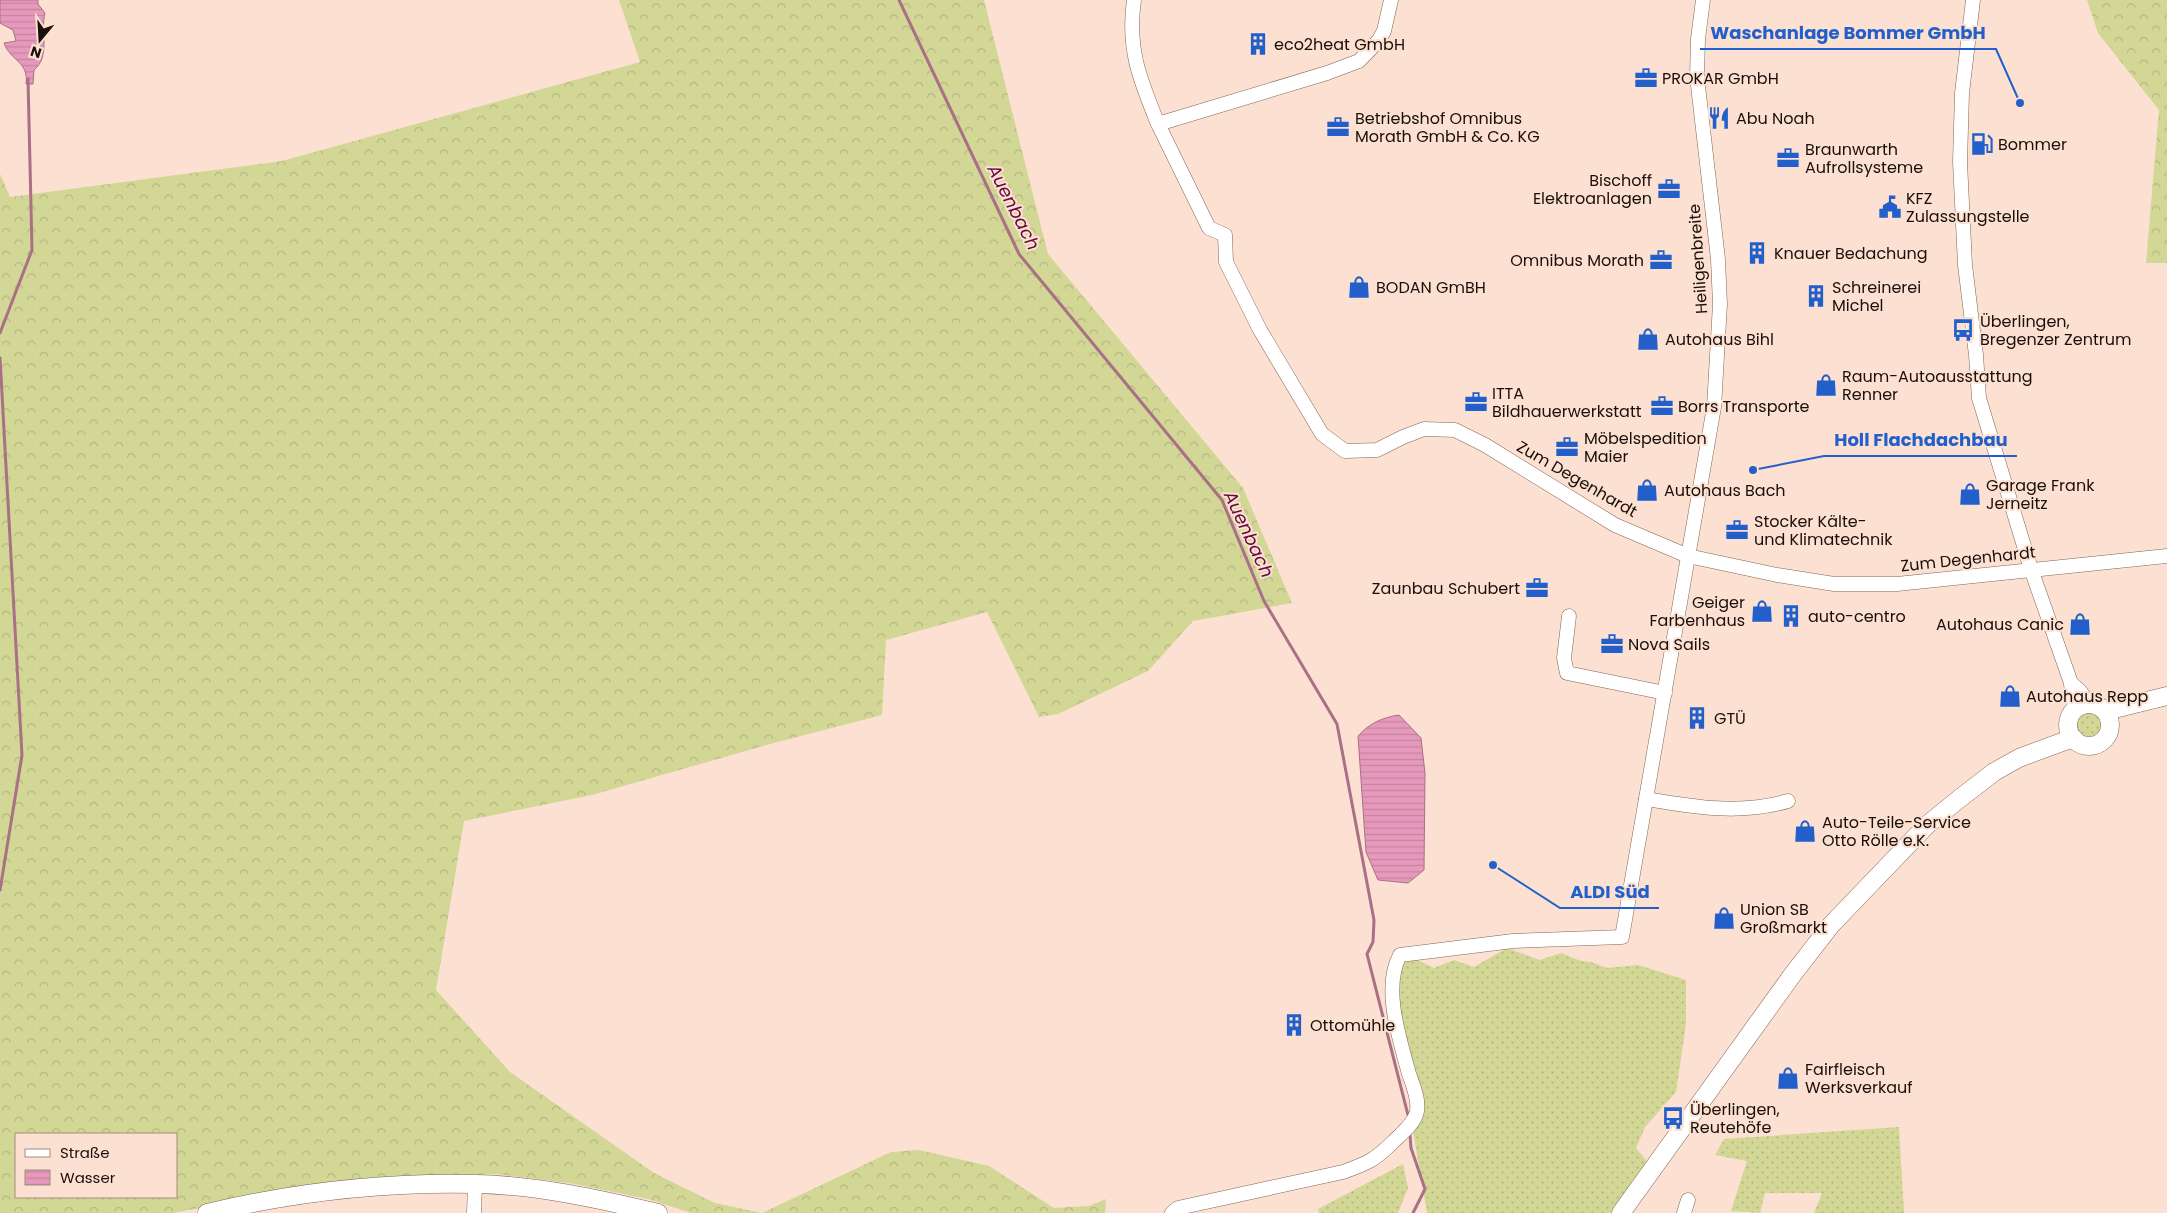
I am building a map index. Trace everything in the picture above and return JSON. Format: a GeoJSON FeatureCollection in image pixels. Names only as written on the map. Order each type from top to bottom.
{"type":"FeatureCollection","features":[{"type":"Feature","properties":{"kind":"main road"},"geometry":{"type":"LineString","coordinates":[[2109,718],[2165,696]]}},
{"type":"Feature","properties":{"kind":"main road"},"geometry":{"type":"LineString","coordinates":[[2096,704],[2109,718],[2108,737],[2097,745],[2084,746],[2070,734],[2070,716],[2082,706],[2096,704]]}},
{"type":"Feature","properties":{"kind":"main road"},"geometry":{"type":"LineString","coordinates":[[1621,1213],[1787,982],[1831,925],[1927,825],[1994,772],[2070,734]]}},
{"type":"Feature","properties":{"kind":"main road"},"geometry":{"type":"LineString","coordinates":[[207,1213],[324,1190],[387,1185],[475,1184],[541,1190],[615,1203],[658,1213]]}},
{"type":"Feature","properties":{"kind":"street"},"geometry":{"type":"LineString","coordinates":[[1134,0],[1132,27],[1135,62],[1142,86],[1158,124],[1327,73],[1359,61],[1379,40],[1384,30],[1391,0]]}},
{"type":"Feature","properties":{"kind":"street","name":"Heiligenbreite"},"geometry":{"type":"LineString","coordinates":[[1172,1213],[1178,1208],[1343,1172],[1369,1163],[1383,1152],[1413,1121],[1417,1111],[1416,1095],[1402,1046],[1392,995],[1392,974],[1400,955],[1514,941],[1622,937],[1714,407],[1720,304],[1718,259],[1697,77],[1698,39],[1703,0]]}},
{"type":"Feature","properties":{"kind":"street"},"geometry":{"type":"LineString","coordinates":[[1973,0],[1962,94],[1960,162],[1965,265],[1976,355],[1979,398],[2031,570],[2071,683],[2080,691],[2082,706]]}},
{"type":"Feature","properties":{"kind":"street","name":"Zum Degenhardt"},"geometry":{"type":"LineString","coordinates":[[1158,124],[1209,228],[1225,235],[1226,262],[1260,330],[1322,434],[1345,451],[1378,450],[1424,429],[1455,430],[1486,445],[1615,524],[1688,556],[1777,576],[1834,584],[1897,584],[2167,556]]}},
{"type":"Feature","properties":{"kind":"street"},"geometry":{"type":"LineString","coordinates":[[1569,616],[1564,658],[1567,673],[1665,693]]}},
{"type":"Feature","properties":{"kind":"street"},"geometry":{"type":"LineString","coordinates":[[1646,799],[1710,810],[1768,807],[1788,801]]}},
{"type":"Feature","properties":{"kind":"street"},"geometry":{"type":"LineString","coordinates":[[474,1213],[475,1184]]}},
{"type":"Feature","properties":{"kind":"green space"},"geometry":{"type":"Polygon","coordinates":[[[619,0],[984,0],[1048,254],[1243,488],[1292,603],[1193,621],[1148,671],[1058,714],[1039,717],[987,612],[886,640],[882,715],[770,744],[592,795],[464,821],[436,990],[510,1072],[654,1173],[715,1203],[762,1213],[691,1213],[648,1199],[569,1183],[497,1174],[346,1180],[173,1213],[0,1213],[0,174],[10,197],[282,161],[640,62],[619,0]]]}},
{"type":"Feature","properties":{"kind":"green space"},"geometry":{"type":"Polygon","coordinates":[[[2087,0],[2167,0],[2167,263],[2146,263],[2159,110],[2098,33],[2087,0]]]}},
{"type":"Feature","properties":{"kind":"green space"},"geometry":{"type":"Polygon","coordinates":[[[2091,708],[2102,713],[2107,724],[2102,735],[2091,740],[2080,735],[2075,724],[2080,713],[2091,708]]]}},
{"type":"Feature","properties":{"kind":"green space"},"geometry":{"type":"Polygon","coordinates":[[[1507,948],[1540,960],[1561,953],[1607,968],[1638,965],[1686,980],[1686,1024],[1676,1092],[1645,1127],[1636,1148],[1648,1163],[1611,1213],[1427,1213],[1413,1131],[1422,1110],[1396,995],[1403,960],[1413,958],[1434,968],[1454,960],[1474,967],[1507,948]]]}},
{"type":"Feature","properties":{"kind":"green space"},"geometry":{"type":"Polygon","coordinates":[[[1899,1127],[1904,1213],[1814,1213],[1822,1193],[1765,1193],[1760,1213],[1731,1211],[1747,1161],[1715,1155],[1724,1139],[1899,1127]]]}},
{"type":"Feature","properties":{"kind":"green space"},"geometry":{"type":"Polygon","coordinates":[[[919,1150],[989,1166],[1054,1208],[1089,1206],[1106,1199],[1105,1213],[762,1213],[891,1152],[919,1150]]]}},
{"type":"Feature","properties":{"kind":"green space"},"geometry":{"type":"Polygon","coordinates":[[[1403,1164],[1408,1188],[1398,1213],[1319,1213],[1318,1209],[1403,1164]]]}},
{"type":"Feature","properties":{"kind":"water"},"geometry":{"type":"Polygon","coordinates":[[[0,0],[38,0],[38,4],[45,13],[44,51],[39,64],[34,70],[33,84],[26,84],[25,70],[10,54],[4,43],[16,41],[13,30],[0,23],[0,0]]]}},
{"type":"Feature","properties":{"kind":"water"},"geometry":{"type":"Polygon","coordinates":[[[1399,715],[1421,738],[1425,773],[1424,870],[1408,883],[1378,880],[1366,852],[1358,736],[1376,722],[1399,715]]]}},
{"type":"Feature","properties":{"kind":"waterway","name":"Auenbach"},"geometry":{"type":"LineString","coordinates":[[899,0],[1019,254],[1222,500],[1264,601],[1337,724],[1374,920],[1373,942],[1367,954],[1408,1115]]}},
{"type":"Feature","properties":{"kind":"waterway"},"geometry":{"type":"LineString","coordinates":[[0,333],[32,250],[28,79]]}},
{"type":"Feature","properties":{"kind":"waterway"},"geometry":{"type":"LineString","coordinates":[[0,358],[22,755],[0,890]]}},
{"type":"Feature","properties":{"kind":"waterway","name":"Auenbach"},"geometry":{"type":"LineString","coordinates":[[1410,1135],[1411,1148],[1425,1189],[1413,1213]]}},
{"type":"Feature","properties":{"kind":"place","name":"eco2heat GmbH"},"geometry":{"type":"Point","coordinates":[1258,44]}},
{"type":"Feature","properties":{"kind":"place","name":"PROKAR GmbH"},"geometry":{"type":"Point","coordinates":[1646,78]}},
{"type":"Feature","properties":{"kind":"place","name":"Waschanlage Bommer GmbH"},"geometry":{"type":"Point","coordinates":[2020,103]}},
{"type":"Feature","properties":{"kind":"place","name":"Abu Noah"},"geometry":{"type":"Point","coordinates":[1719,118]}},
{"type":"Feature","properties":{"kind":"place","name":"Betriebshof Omnibus Morath GmbH & Co. KG"},"geometry":{"type":"Point","coordinates":[1338,127]}},
{"type":"Feature","properties":{"kind":"place","name":"Bommer"},"geometry":{"type":"Point","coordinates":[1982,144]}},
{"type":"Feature","properties":{"kind":"place","name":"Braunwarth Aufrollsysteme"},"geometry":{"type":"Point","coordinates":[1788,158]}},
{"type":"Feature","properties":{"kind":"place","name":"Bischoff Elektroanlagen"},"geometry":{"type":"Point","coordinates":[1669,189]}},
{"type":"Feature","properties":{"kind":"place","name":"KFZ Zulassungstelle"},"geometry":{"type":"Point","coordinates":[1890,207]}},
{"type":"Feature","properties":{"kind":"place","name":"Knauer Bedachung"},"geometry":{"type":"Point","coordinates":[1757,253]}},
{"type":"Feature","properties":{"kind":"place","name":"Omnibus Morath"},"geometry":{"type":"Point","coordinates":[1661,260]}},
{"type":"Feature","properties":{"kind":"place","name":"BODAN GmBH"},"geometry":{"type":"Point","coordinates":[1359,287]}},
{"type":"Feature","properties":{"kind":"place","name":"Schreinerei Michel"},"geometry":{"type":"Point","coordinates":[1816,296]}},
{"type":"Feature","properties":{"kind":"place","name":"Überlingen, Bregenzer Zentrum"},"geometry":{"type":"Point","coordinates":[1963,330]}},
{"type":"Feature","properties":{"kind":"place","name":"Autohaus Bihl"},"geometry":{"type":"Point","coordinates":[1648,339]}},
{"type":"Feature","properties":{"kind":"place","name":"Raum-Autoausstattung Renner"},"geometry":{"type":"Point","coordinates":[1826,385]}},
{"type":"Feature","properties":{"kind":"place","name":"ITTA Bildhauerwerkstatt"},"geometry":{"type":"Point","coordinates":[1476,402]}},
{"type":"Feature","properties":{"kind":"place","name":"Borrs Transporte"},"geometry":{"type":"Point","coordinates":[1662,406]}},
{"type":"Feature","properties":{"kind":"place","name":"Möbelspedition Maier"},"geometry":{"type":"Point","coordinates":[1567,447]}},
{"type":"Feature","properties":{"kind":"place","name":"Holl Flachdachbau"},"geometry":{"type":"Point","coordinates":[1753,470]}},
{"type":"Feature","properties":{"kind":"place","name":"Autohaus Bach"},"geometry":{"type":"Point","coordinates":[1647,490]}},
{"type":"Feature","properties":{"kind":"place","name":"Garage Frank Jerneitz"},"geometry":{"type":"Point","coordinates":[1970,494]}},
{"type":"Feature","properties":{"kind":"place","name":"Stocker Kälte- und Klimatechnik"},"geometry":{"type":"Point","coordinates":[1737,530]}},
{"type":"Feature","properties":{"kind":"place","name":"Zaunbau Schubert"},"geometry":{"type":"Point","coordinates":[1537,588]}},
{"type":"Feature","properties":{"kind":"place","name":"Geiger Farbenhaus"},"geometry":{"type":"Point","coordinates":[1762,611]}},
{"type":"Feature","properties":{"kind":"place","name":"auto-centro"},"geometry":{"type":"Point","coordinates":[1791,616]}},
{"type":"Feature","properties":{"kind":"place","name":"Autohaus Canic"},"geometry":{"type":"Point","coordinates":[2080,624]}},
{"type":"Feature","properties":{"kind":"place","name":"Nova Sails"},"geometry":{"type":"Point","coordinates":[1612,644]}},
{"type":"Feature","properties":{"kind":"place","name":"Autohaus Repp"},"geometry":{"type":"Point","coordinates":[2010,696]}},
{"type":"Feature","properties":{"kind":"place","name":"GTÜ"},"geometry":{"type":"Point","coordinates":[1697,718]}},
{"type":"Feature","properties":{"kind":"place","name":"Auto-Teile-Service Otto Rölle e.K."},"geometry":{"type":"Point","coordinates":[1805,831]}},
{"type":"Feature","properties":{"kind":"place","name":"ALDI Süd"},"geometry":{"type":"Point","coordinates":[1493,865]}},
{"type":"Feature","properties":{"kind":"place","name":"Union SB Großmarkt"},"geometry":{"type":"Point","coordinates":[1724,918]}},
{"type":"Feature","properties":{"kind":"place","name":"Ottomühle"},"geometry":{"type":"Point","coordinates":[1294,1025]}},
{"type":"Feature","properties":{"kind":"place","name":"Fairfleisch Werksverkauf"},"geometry":{"type":"Point","coordinates":[1788,1078]}},
{"type":"Feature","properties":{"kind":"place","name":"Überlingen, Reutehöfe"},"geometry":{"type":"Point","coordinates":[1673,1118]}}]}
